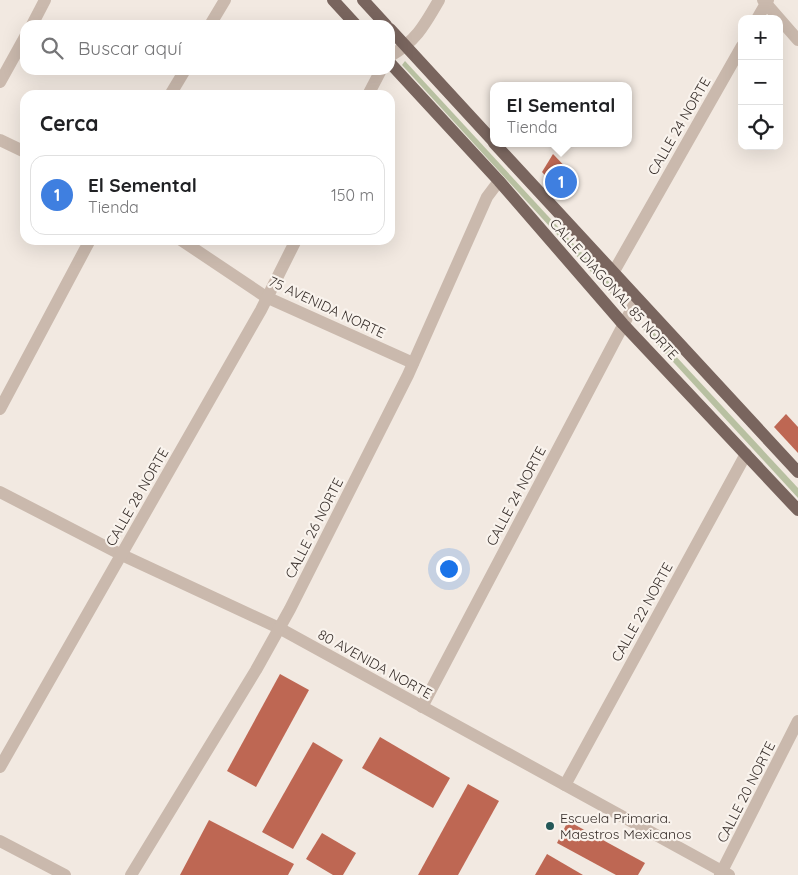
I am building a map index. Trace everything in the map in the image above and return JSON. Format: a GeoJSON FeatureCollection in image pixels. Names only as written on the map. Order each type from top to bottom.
{"type":"FeatureCollection","features":[{"type":"Feature","properties":{"kind":"main road"},"geometry":{"type":"LineString","coordinates":[[333,0],[351,20]]}},
{"type":"Feature","properties":{"kind":"main road"},"geometry":{"type":"LineString","coordinates":[[364,0],[382,20]]}},
{"type":"Feature","properties":{"kind":"main road","name":"CALLE DIAGONAL 85 NORTE"},"geometry":{"type":"LineString","coordinates":[[395,35],[490,139]]}},
{"type":"Feature","properties":{"kind":"main road","name":"CALLE DIAGONAL 85 NORTE"},"geometry":{"type":"LineString","coordinates":[[395,68],[499,181],[623,324],[798,510]]}},
{"type":"Feature","properties":{"kind":"main road","name":"CALLE DIAGONAL 85 NORTE"},"geometry":{"type":"LineString","coordinates":[[498,147],[798,472]]}},
{"type":"Feature","properties":{"kind":"street"},"geometry":{"type":"LineString","coordinates":[[35,20],[45,0]]}},
{"type":"Feature","properties":{"kind":"street"},"geometry":{"type":"LineString","coordinates":[[213,20],[224,0]]}},
{"type":"Feature","properties":{"kind":"street"},"geometry":{"type":"LineString","coordinates":[[395,53],[406,47],[421,30],[439,0]]}},
{"type":"Feature","properties":{"kind":"street"},"geometry":{"type":"LineString","coordinates":[[760,15],[766,1],[798,40]]}},
{"type":"Feature","properties":{"kind":"street"},"geometry":{"type":"LineString","coordinates":[[0,82],[20,46]]}},
{"type":"Feature","properties":{"kind":"street","name":"CALLE 24 NORTE"},"geometry":{"type":"LineString","coordinates":[[613,273],[738,53]]}},
{"type":"Feature","properties":{"kind":"street"},"geometry":{"type":"LineString","coordinates":[[173,90],[181,75]]}},
{"type":"Feature","properties":{"kind":"street"},"geometry":{"type":"LineString","coordinates":[[371,90],[378,75]]}},
{"type":"Feature","properties":{"kind":"street"},"geometry":{"type":"LineString","coordinates":[[0,140],[20,150]]}},
{"type":"Feature","properties":{"kind":"street","name":"CALLE 26 NORTE"},"geometry":{"type":"LineString","coordinates":[[131,875],[256,670],[279,628],[413,363],[487,197],[499,181]]}},
{"type":"Feature","properties":{"kind":"street"},"geometry":{"type":"LineString","coordinates":[[0,409],[87,245]]}},
{"type":"Feature","properties":{"kind":"street","name":"75 AVENIDA NORTE"},"geometry":{"type":"LineString","coordinates":[[188,245],[266,297],[413,363]]}},
{"type":"Feature","properties":{"kind":"street","name":"CALLE 28 NORTE"},"geometry":{"type":"LineString","coordinates":[[0,767],[256,319],[293,245]]}},
{"type":"Feature","properties":{"kind":"street","name":"CALLE 24 NORTE"},"geometry":{"type":"LineString","coordinates":[[422,706],[637,299]]}},
{"type":"Feature","properties":{"kind":"street","name":"CALLE 22 NORTE"},"geometry":{"type":"LineString","coordinates":[[565,785],[746,454]]}},
{"type":"Feature","properties":{"kind":"street","name":"80 AVENIDA NORTE"},"geometry":{"type":"LineString","coordinates":[[0,492],[122,555],[279,628],[724,874]]}},
{"type":"Feature","properties":{"kind":"street","name":"CALLE 20 NORTE"},"geometry":{"type":"LineString","coordinates":[[724,874],[798,722]]}},
{"type":"Feature","properties":{"kind":"street"},"geometry":{"type":"LineString","coordinates":[[0,841],[65,875]]}},
{"type":"Feature","properties":{"kind":"green space"},"geometry":{"type":"Polygon","coordinates":[[[405,61],[619,293],[615,298],[402,65],[405,61]]]}},
{"type":"Feature","properties":{"kind":"green space"},"geometry":{"type":"Polygon","coordinates":[[[642,324],[646,324],[798,488],[798,498],[642,328],[642,324]]]}},
{"type":"Feature","properties":{"kind":"building"},"geometry":{"type":"Polygon","coordinates":[[[553,154],[574,176],[562,194],[542,172],[553,154]]]}},
{"type":"Feature","properties":{"kind":"building"},"geometry":{"type":"Polygon","coordinates":[[[786,414],[798,427],[798,453],[774,427],[786,414]]]}},
{"type":"Feature","properties":{"kind":"building"},"geometry":{"type":"Polygon","coordinates":[[[280,674],[309,690],[256,787],[227,771],[280,674]]]}},
{"type":"Feature","properties":{"kind":"building"},"geometry":{"type":"Polygon","coordinates":[[[380,737],[450,778],[433,808],[362,768],[380,737]]]}},
{"type":"Feature","properties":{"kind":"building"},"geometry":{"type":"Polygon","coordinates":[[[313,742],[343,760],[293,849],[262,832],[313,742]]]}},
{"type":"Feature","properties":{"kind":"building"},"geometry":{"type":"Polygon","coordinates":[[[468,784],[499,801],[458,875],[418,875],[468,784]]]}},
{"type":"Feature","properties":{"kind":"building"},"geometry":{"type":"Polygon","coordinates":[[[209,820],[294,864],[288,875],[180,875],[209,820]]]}},
{"type":"Feature","properties":{"kind":"building"},"geometry":{"type":"Polygon","coordinates":[[[568,821],[645,863],[638,875],[616,875],[557,843],[568,821]]]}},
{"type":"Feature","properties":{"kind":"building"},"geometry":{"type":"Polygon","coordinates":[[[322,833],[356,853],[343,875],[333,875],[306,859],[322,833]]]}},
{"type":"Feature","properties":{"kind":"building"},"geometry":{"type":"Polygon","coordinates":[[[547,854],[583,875],[535,875],[547,854]]]}},
{"type":"Feature","properties":{"kind":"place","name":"El Semental"},"geometry":{"type":"Point","coordinates":[561,182]}},
{"type":"Feature","properties":{"kind":"place","name":"Escuela Primaria. Maestros Mexicanos"},"geometry":{"type":"Point","coordinates":[550,826]}}]}
